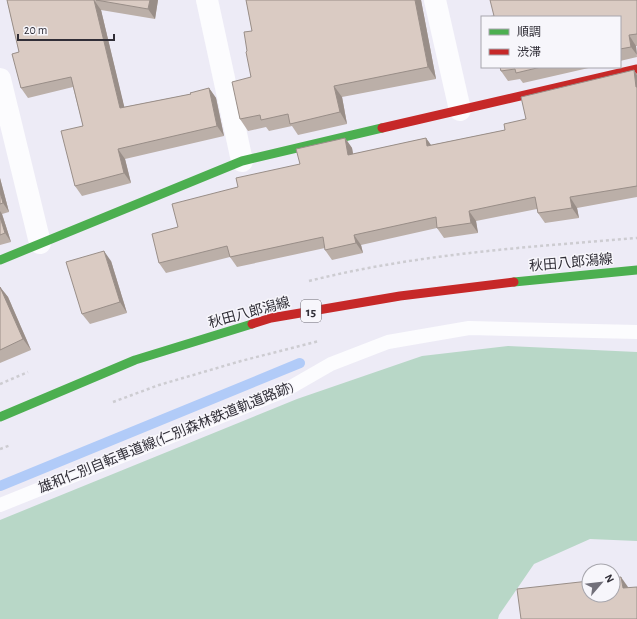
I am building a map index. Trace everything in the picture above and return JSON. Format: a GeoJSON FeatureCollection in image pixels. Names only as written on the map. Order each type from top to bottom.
{"type":"FeatureCollection","features":[{"type":"Feature","properties":{"kind":"street"},"geometry":{"type":"LineString","coordinates":[[207,0],[242,161]]}},
{"type":"Feature","properties":{"kind":"street"},"geometry":{"type":"LineString","coordinates":[[435,0],[460,110]]}},
{"type":"Feature","properties":{"kind":"street"},"geometry":{"type":"LineString","coordinates":[[0,260],[242,161],[637,69]]}},
{"type":"Feature","properties":{"kind":"street"},"geometry":{"type":"LineString","coordinates":[[0,79],[40,243]]}},
{"type":"Feature","properties":{"kind":"street","name":"秋田八郎潟線"},"geometry":{"type":"LineString","coordinates":[[0,417],[135,360],[271,318],[400,296],[493,284],[637,270]]}},
{"type":"Feature","properties":{"kind":"lane","name":"雄和仁別自転車道線(仁別森林鉄道軌道路跡)"},"geometry":{"type":"LineString","coordinates":[[0,505],[284,391],[331,364],[388,342],[469,328],[637,332]]}},
{"type":"Feature","properties":{"kind":"green space"},"geometry":{"type":"Polygon","coordinates":[[[508,346],[637,352],[637,541],[590,539],[534,564],[499,615],[498,619],[0,619],[0,520],[297,399],[422,356],[508,346]]]}},
{"type":"Feature","properties":{"kind":"building"},"geometry":{"type":"Polygon","coordinates":[[[7,0],[94,0],[120,108],[191,94],[190,93],[209,88],[217,126],[118,149],[124,173],[75,186],[61,131],[83,126],[71,77],[21,88],[12,54],[19,52],[7,0]]]}},
{"type":"Feature","properties":{"kind":"building"},"geometry":{"type":"Polygon","coordinates":[[[96,0],[150,0],[148,9],[96,0]]]}},
{"type":"Feature","properties":{"kind":"building"},"geometry":{"type":"Polygon","coordinates":[[[246,0],[415,0],[428,67],[334,86],[340,112],[290,124],[288,114],[261,120],[260,115],[240,119],[232,82],[251,77],[244,32],[252,31],[246,0]]]}},
{"type":"Feature","properties":{"kind":"building"},"geometry":{"type":"Polygon","coordinates":[[[490,0],[637,0],[637,34],[629,35],[631,47],[621,49],[621,16],[494,16],[490,0]]]}},
{"type":"Feature","properties":{"kind":"building"},"geometry":{"type":"Polygon","coordinates":[[[500,68],[537,68],[516,73],[515,69],[501,71],[500,68]]]}},
{"type":"Feature","properties":{"kind":"building"},"geometry":{"type":"Polygon","coordinates":[[[634,70],[637,87],[637,186],[570,197],[572,208],[538,213],[535,197],[469,211],[471,223],[437,228],[436,217],[354,235],[356,243],[325,250],[323,237],[230,257],[227,246],[159,263],[152,234],[178,227],[172,204],[238,187],[236,178],[300,164],[296,149],[345,138],[348,155],[426,138],[427,146],[505,130],[504,124],[526,119],[521,97],[634,70]]]}},
{"type":"Feature","properties":{"kind":"building"},"geometry":{"type":"Polygon","coordinates":[[[0,192],[3,203],[0,204],[0,192]]]}},
{"type":"Feature","properties":{"kind":"building"},"geometry":{"type":"Polygon","coordinates":[[[0,217],[5,233],[0,235],[0,217]]]}},
{"type":"Feature","properties":{"kind":"building"},"geometry":{"type":"Polygon","coordinates":[[[104,251],[120,302],[82,314],[66,262],[104,251]]]}},
{"type":"Feature","properties":{"kind":"building"},"geometry":{"type":"Polygon","coordinates":[[[0,287],[23,339],[0,350],[0,287]]]}},
{"type":"Feature","properties":{"kind":"building"},"geometry":{"type":"Polygon","coordinates":[[[621,577],[623,588],[637,587],[637,619],[521,619],[517,589],[581,582],[581,603],[621,603],[621,577]]]}},
{"type":"Feature","properties":{"kind":"waterway"},"geometry":{"type":"LineString","coordinates":[[0,486],[300,363]]}},
{"type":"Feature","properties":{"kind":"traffic: fast"},"geometry":{"type":"LineString","coordinates":[[0,260],[242,161],[382,128]]}},
{"type":"Feature","properties":{"kind":"traffic: fast"},"geometry":{"type":"LineString","coordinates":[[514,282],[637,270]]}},
{"type":"Feature","properties":{"kind":"traffic: fast"},"geometry":{"type":"LineString","coordinates":[[0,417],[135,360],[252,324]]}},
{"type":"Feature","properties":{"kind":"traffic: jam"},"geometry":{"type":"LineString","coordinates":[[382,128],[637,69]]}},
{"type":"Feature","properties":{"kind":"traffic: jam"},"geometry":{"type":"LineString","coordinates":[[252,324],[271,318],[400,296],[514,282]]}}]}
